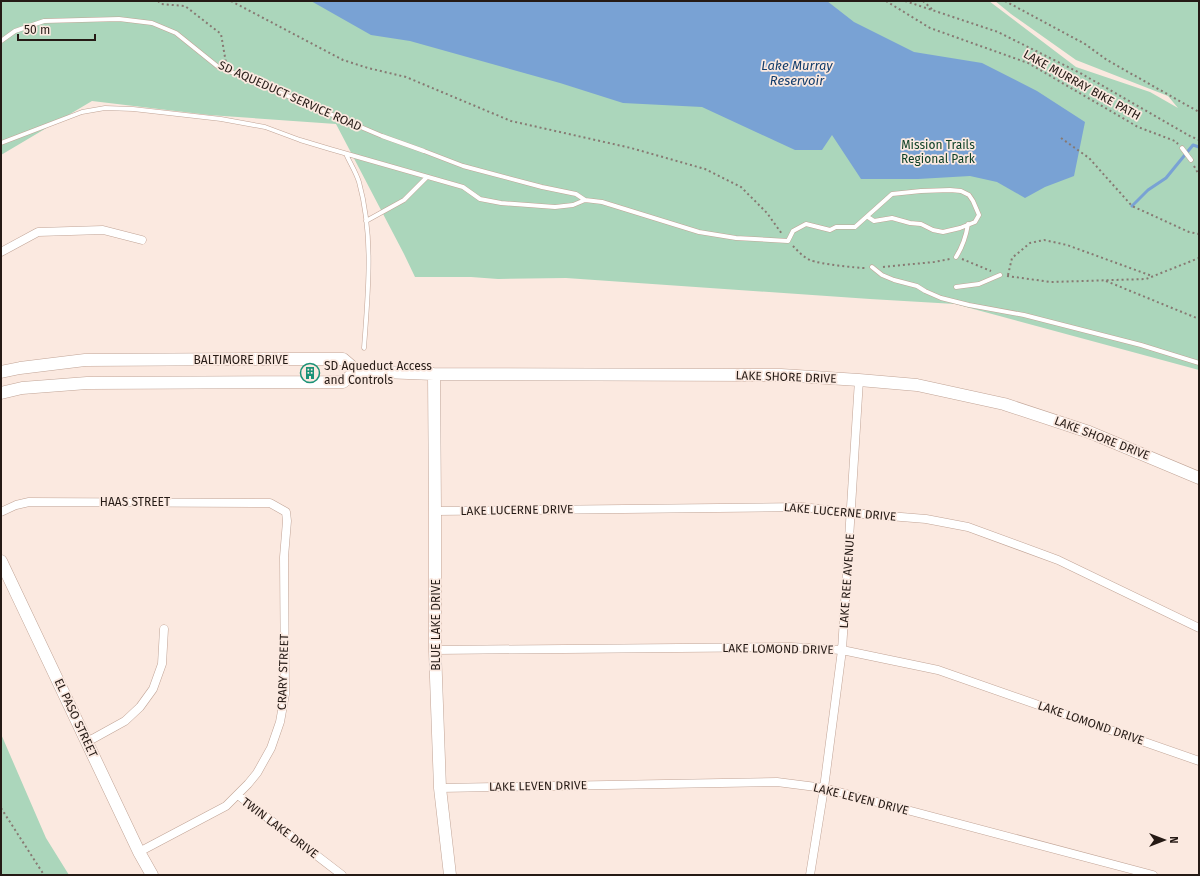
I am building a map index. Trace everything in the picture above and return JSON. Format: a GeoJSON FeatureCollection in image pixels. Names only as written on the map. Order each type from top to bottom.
{"type":"FeatureCollection","features":[{"type":"Feature","properties":{"kind":"main road","name":"BALTIMORE DRIVE"},"geometry":{"type":"LineString","coordinates":[[1,372],[20,368],[85,360],[261,359],[343,359],[357,371],[343,382],[87,382],[22,388],[1,393]]}},
{"type":"Feature","properties":{"kind":"main road","name":"LAKE SHORE DRIVE"},"geometry":{"type":"LineString","coordinates":[[357,371],[434,374],[781,375],[917,385],[1004,404],[1089,432],[1199,478]]}},
{"type":"Feature","properties":{"kind":"main road","name":"BLUE LAKE DRIVE"},"geometry":{"type":"LineString","coordinates":[[434,374],[436,511],[435,650],[440,788],[450,875]]}},
{"type":"Feature","properties":{"kind":"main road","name":"EL PASO STREET"},"geometry":{"type":"LineString","coordinates":[[1,561],[139,852],[152,875]]}},
{"type":"Feature","properties":{"kind":"street"},"geometry":{"type":"LineString","coordinates":[[1,252],[38,232],[103,230],[142,240]]}},
{"type":"Feature","properties":{"kind":"street","name":"LAKE REE AVENUE"},"geometry":{"type":"LineString","coordinates":[[810,875],[824,788],[842,650],[852,513],[859,380]]}},
{"type":"Feature","properties":{"kind":"street","name":"HAAS STREET"},"geometry":{"type":"LineString","coordinates":[[1,512],[16,505],[29,502],[270,503]]}},
{"type":"Feature","properties":{"kind":"street","name":"CRARY STREET"},"geometry":{"type":"LineString","coordinates":[[139,852],[226,806],[238,795],[256,773],[268,755],[276,735],[285,694],[284,557],[287,521],[286,512],[270,503]]}},
{"type":"Feature","properties":{"kind":"street","name":"LAKE LUCERNE DRIVE"},"geometry":{"type":"LineString","coordinates":[[436,511],[802,507],[926,519],[968,527],[1058,560],[1199,628]]}},
{"type":"Feature","properties":{"kind":"street"},"geometry":{"type":"LineString","coordinates":[[87,742],[125,721],[140,707],[153,689],[162,664],[164,628]]}},
{"type":"Feature","properties":{"kind":"street","name":"LAKE LOMOND DRIVE"},"geometry":{"type":"LineString","coordinates":[[435,650],[791,647],[842,650],[938,670],[1199,761]]}},
{"type":"Feature","properties":{"kind":"street","name":"LAKE LEVEN DRIVE"},"geometry":{"type":"LineString","coordinates":[[440,788],[777,782],[824,788],[1153,875]]}},
{"type":"Feature","properties":{"kind":"street","name":"TWIN LAKE DRIVE"},"geometry":{"type":"LineString","coordinates":[[238,795],[342,875]]}},
{"type":"Feature","properties":{"kind":"lane","name":"SD AQUEDUCT SERVICE ROAD"},"geometry":{"type":"LineString","coordinates":[[1,41],[15,31],[44,21],[119,20],[152,23],[176,33],[217,66],[382,136],[462,166],[542,187],[576,194],[585,200],[602,202],[699,232],[736,238],[788,241]]}},
{"type":"Feature","properties":{"kind":"lane","name":"SD AQUEDUCT SERVICE ROAD"},"geometry":{"type":"LineString","coordinates":[[1,143],[82,112],[105,108],[221,119],[265,126],[300,140],[463,187],[480,199],[501,203],[555,207],[573,205],[585,200]]}},
{"type":"Feature","properties":{"kind":"lane"},"geometry":{"type":"LineString","coordinates":[[1182,148],[1192,160]]}},
{"type":"Feature","properties":{"kind":"lane"},"geometry":{"type":"LineString","coordinates":[[346,154],[359,181],[366,221],[368,286],[364,348]]}},
{"type":"Feature","properties":{"kind":"lane"},"geometry":{"type":"LineString","coordinates":[[366,221],[404,200],[427,177]]}},
{"type":"Feature","properties":{"kind":"lane"},"geometry":{"type":"LineString","coordinates":[[788,241],[793,231],[806,224],[830,230],[836,228],[855,227],[892,194],[950,190],[961,191],[974,201],[980,215],[975,222],[960,228],[943,232],[933,230],[921,224],[910,223],[892,218],[874,221],[868,217]]}},
{"type":"Feature","properties":{"kind":"lane"},"geometry":{"type":"LineString","coordinates":[[956,257],[966,239],[968,224]]}},
{"type":"Feature","properties":{"kind":"lane"},"geometry":{"type":"LineString","coordinates":[[872,267],[882,275],[917,286],[942,298],[969,305],[1024,315],[1141,345],[1199,363]]}},
{"type":"Feature","properties":{"kind":"lane"},"geometry":{"type":"LineString","coordinates":[[956,287],[979,284],[1000,275]]}},
{"type":"Feature","properties":{"kind":"path"},"geometry":{"type":"LineString","coordinates":[[158,1],[161,4],[185,6],[221,34],[228,70]]}},
{"type":"Feature","properties":{"kind":"path"},"geometry":{"type":"LineString","coordinates":[[230,1],[343,60],[406,78],[511,121],[631,148],[705,169],[741,187],[767,213],[798,252],[811,261],[856,268],[934,262],[956,257],[1000,275],[1051,282],[1146,279],[1199,258]]}},
{"type":"Feature","properties":{"kind":"path","name":"LAKE MURRAY BIKE PATH"},"geometry":{"type":"LineString","coordinates":[[886,1],[930,28],[1028,64],[1138,127],[1175,141],[1182,148]]}},
{"type":"Feature","properties":{"kind":"path"},"geometry":{"type":"LineString","coordinates":[[905,1],[998,32],[1082,74],[1199,140]]}},
{"type":"Feature","properties":{"kind":"path"},"geometry":{"type":"LineString","coordinates":[[924,1],[934,11]]}},
{"type":"Feature","properties":{"kind":"path"},"geometry":{"type":"LineString","coordinates":[[1005,1],[1085,44],[1106,60],[1199,112]]}},
{"type":"Feature","properties":{"kind":"path"},"geometry":{"type":"LineString","coordinates":[[1061,138],[1089,158],[1132,206],[1189,232],[1199,234]]}},
{"type":"Feature","properties":{"kind":"path"},"geometry":{"type":"LineString","coordinates":[[1192,160],[1199,175]]}},
{"type":"Feature","properties":{"kind":"path"},"geometry":{"type":"LineString","coordinates":[[1007,276],[1012,258],[1030,243],[1044,240],[1067,244],[1152,276]]}},
{"type":"Feature","properties":{"kind":"path"},"geometry":{"type":"LineString","coordinates":[[1104,281],[1199,319]]}},
{"type":"Feature","properties":{"kind":"path"},"geometry":{"type":"LineString","coordinates":[[1,808],[44,875]]}},
{"type":"Feature","properties":{"kind":"green space","name":"Mission Trails Regional Park"},"geometry":{"type":"Polygon","coordinates":[[[1,1],[989,1],[1076,67],[1150,92],[1178,108],[1168,96],[1076,60],[995,1],[1199,1],[1199,370],[955,304],[566,278],[498,279],[471,277],[415,277],[336,124],[209,115],[92,101],[1,155],[1,1]]]}},
{"type":"Feature","properties":{"kind":"green space"},"geometry":{"type":"Polygon","coordinates":[[[1,734],[46,838],[69,875],[1,875],[1,734]]]}},
{"type":"Feature","properties":{"kind":"water","name":"Lake Murray Reservoir"},"geometry":{"type":"Polygon","coordinates":[[[311,1],[827,1],[854,22],[914,52],[982,63],[1037,91],[1085,122],[1074,176],[1045,187],[1025,198],[997,182],[970,176],[918,179],[861,179],[832,135],[822,150],[795,150],[702,107],[623,103],[560,83],[410,41],[371,35],[311,1]]]}},
{"type":"Feature","properties":{"kind":"waterway"},"geometry":{"type":"LineString","coordinates":[[1132,206],[1148,190],[1166,178],[1193,145],[1199,147]]}},
{"type":"Feature","properties":{"kind":"place","name":"SD Aqueduct Access and Controls"},"geometry":{"type":"Point","coordinates":[310,373]}}]}
